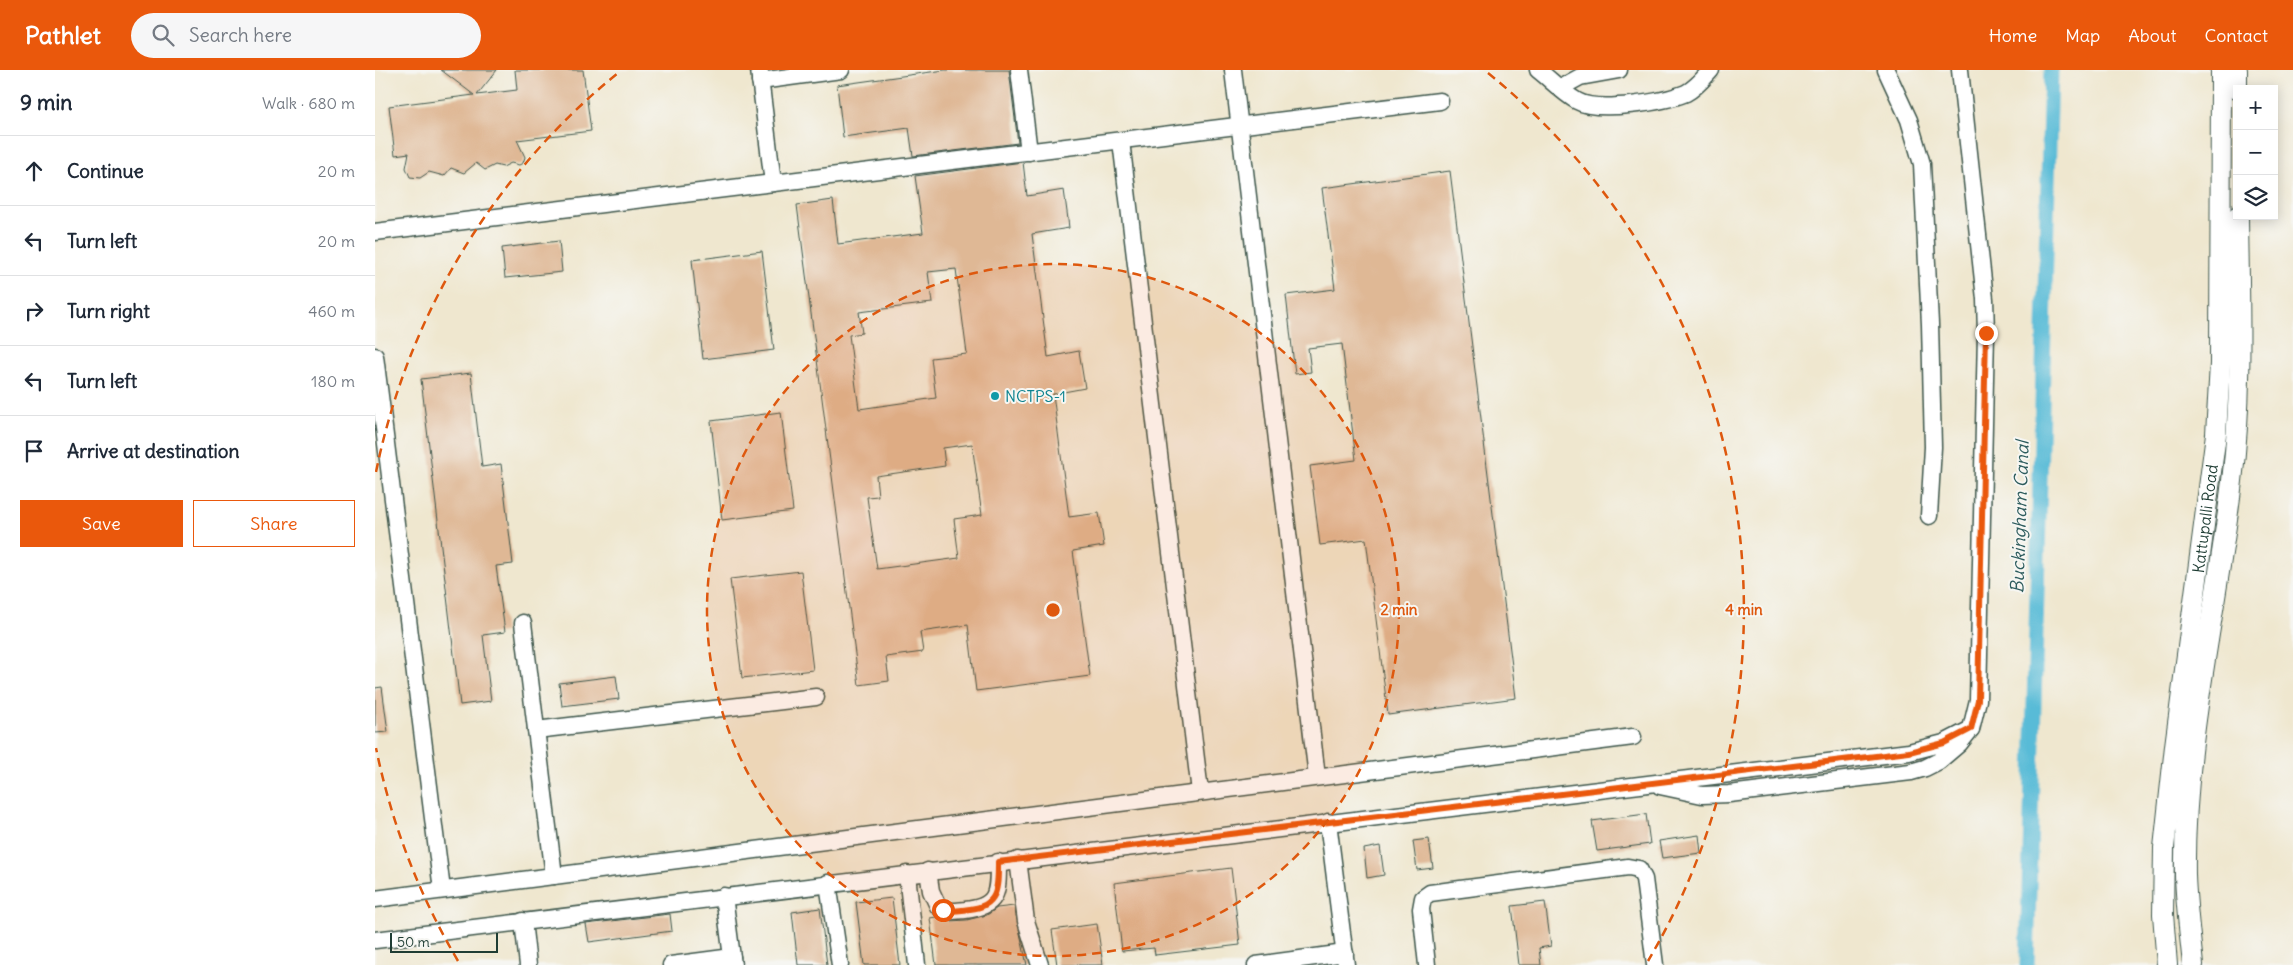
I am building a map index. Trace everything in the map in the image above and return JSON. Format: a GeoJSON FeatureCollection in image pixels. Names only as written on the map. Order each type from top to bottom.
{"type":"FeatureCollection","features":[{"type":"Feature","properties":{"kind":"main road","name":"Kattupalli Road"},"geometry":{"type":"LineString","coordinates":[[2167,965],[2163,914],[2164,848],[2175,746],[2217,424],[2220,364],[2221,70]]}},
{"type":"Feature","properties":{"kind":"main road"},"geometry":{"type":"LineString","coordinates":[[2237,70],[2237,85]]}},
{"type":"Feature","properties":{"kind":"main road","name":"Kattupalli Road"},"geometry":{"type":"LineString","coordinates":[[2193,965],[2185,875],[2187,806],[2203,673],[2225,536],[2236,445],[2240,357],[2238,220]]}},
{"type":"Feature","properties":{"kind":"lane"},"geometry":{"type":"LineString","coordinates":[[773,183],[759,76],[841,70]]}},
{"type":"Feature","properties":{"kind":"lane"},"geometry":{"type":"LineString","coordinates":[[1019,70],[1029,152]]}},
{"type":"Feature","properties":{"kind":"lane"},"geometry":{"type":"LineString","coordinates":[[1233,70],[1317,777]]}},
{"type":"Feature","properties":{"kind":"lane"},"geometry":{"type":"LineString","coordinates":[[1539,70],[1578,102],[1592,106],[1624,105],[1680,95],[1703,80],[1711,70]]}},
{"type":"Feature","properties":{"kind":"lane"},"geometry":{"type":"LineString","coordinates":[[1560,88],[1580,77],[1599,71],[1619,70]]}},
{"type":"Feature","properties":{"kind":"lane"},"geometry":{"type":"LineString","coordinates":[[1886,70],[1909,120],[1922,164],[1930,314],[1933,447],[1929,516]]}},
{"type":"Feature","properties":{"kind":"lane"},"geometry":{"type":"LineString","coordinates":[[375,940],[998,862],[1909,752],[1944,743],[1971,729],[1978,700],[1986,333],[1984,284],[1960,70]]}},
{"type":"Feature","properties":{"kind":"lane"},"geometry":{"type":"LineString","coordinates":[[375,232],[1440,101]]}},
{"type":"Feature","properties":{"kind":"lane"},"geometry":{"type":"LineString","coordinates":[[1121,141],[1200,792]]}},
{"type":"Feature","properties":{"kind":"lane"},"geometry":{"type":"LineString","coordinates":[[375,356],[442,890]]}},
{"type":"Feature","properties":{"kind":"lane"},"geometry":{"type":"LineString","coordinates":[[523,623],[554,876]]}},
{"type":"Feature","properties":{"kind":"lane"},"geometry":{"type":"LineString","coordinates":[[536,730],[817,696]]}},
{"type":"Feature","properties":{"kind":"lane"},"geometry":{"type":"LineString","coordinates":[[375,899],[1633,737]]}},
{"type":"Feature","properties":{"kind":"lane"},"geometry":{"type":"LineString","coordinates":[[1256,965],[1345,959],[1328,822]]}},
{"type":"Feature","properties":{"kind":"lane"},"geometry":{"type":"LineString","coordinates":[[1018,860],[1026,921],[1040,965]]}},
{"type":"Feature","properties":{"kind":"lane"},"geometry":{"type":"LineString","coordinates":[[927,871],[938,906],[943,910],[952,912],[983,908],[989,904],[998,881],[998,862]]}},
{"type":"Feature","properties":{"kind":"lane"},"geometry":{"type":"LineString","coordinates":[[1427,965],[1421,909],[1423,898],[1430,893],[1628,867],[1639,869],[1644,879],[1655,965]]}},
{"type":"Feature","properties":{"kind":"lane"},"geometry":{"type":"LineString","coordinates":[[907,874],[917,965]]}},
{"type":"Feature","properties":{"kind":"lane"},"geometry":{"type":"LineString","coordinates":[[829,884],[840,965]]}},
{"type":"Feature","properties":{"kind":"lane"},"geometry":{"type":"LineString","coordinates":[[671,965],[732,961],[725,896]]}},
{"type":"Feature","properties":{"kind":"lane"},"geometry":{"type":"LineString","coordinates":[[523,921],[528,965]]}},
{"type":"Feature","properties":{"kind":"building"},"geometry":{"type":"Polygon","coordinates":[[[441,70],[497,70],[477,95],[517,90],[515,70],[583,70],[591,131],[517,140],[525,157],[523,163],[519,165],[511,163],[503,167],[495,165],[485,170],[476,163],[464,173],[451,168],[444,176],[429,172],[420,178],[410,177],[406,168],[409,153],[395,155],[389,106],[474,95],[441,70]]]}},
{"type":"Feature","properties":{"kind":"building"},"geometry":{"type":"Polygon","coordinates":[[[945,70],[1009,70],[1018,143],[913,156],[909,128],[843,137],[837,85],[945,70]]]}},
{"type":"Feature","properties":{"kind":"building"},"geometry":{"type":"Polygon","coordinates":[[[1023,162],[1027,196],[1064,190],[1069,228],[1032,234],[1048,357],[1079,351],[1085,388],[1053,394],[1069,517],[1099,513],[1104,546],[1073,551],[1090,676],[976,691],[968,625],[920,632],[923,652],[886,657],[889,681],[859,685],[797,205],[833,200],[838,244],[923,233],[915,176],[1023,162]],[[956,269],[928,272],[932,303],[859,312],[862,333],[849,335],[859,409],[936,398],[931,358],[967,354],[956,269]],[[972,444],[943,448],[945,466],[876,476],[878,496],[867,497],[877,569],[959,558],[954,519],[982,515],[972,444]]]}},
{"type":"Feature","properties":{"kind":"building"},"geometry":{"type":"Polygon","coordinates":[[[1450,171],[1516,698],[1388,715],[1366,539],[1320,545],[1310,466],[1356,460],[1342,344],[1308,348],[1311,372],[1295,374],[1286,295],[1335,289],[1322,188],[1450,171]]]}},
{"type":"Feature","properties":{"kind":"building"},"geometry":{"type":"Polygon","coordinates":[[[559,241],[562,272],[505,278],[502,248],[559,241]]]}},
{"type":"Feature","properties":{"kind":"building"},"geometry":{"type":"Polygon","coordinates":[[[762,251],[774,350],[703,359],[692,260],[762,251]]]}},
{"type":"Feature","properties":{"kind":"building"},"geometry":{"type":"Polygon","coordinates":[[[471,373],[482,467],[501,464],[513,564],[496,566],[505,632],[483,635],[491,701],[460,705],[421,379],[471,373]]]}},
{"type":"Feature","properties":{"kind":"building"},"geometry":{"type":"Polygon","coordinates":[[[781,412],[793,511],[722,520],[711,421],[781,412]]]}},
{"type":"Feature","properties":{"kind":"building"},"geometry":{"type":"Polygon","coordinates":[[[801,571],[813,670],[742,678],[730,579],[801,571]]]}},
{"type":"Feature","properties":{"kind":"building"},"geometry":{"type":"Polygon","coordinates":[[[616,676],[619,699],[562,706],[559,683],[616,676]]]}},
{"type":"Feature","properties":{"kind":"building"},"geometry":{"type":"Polygon","coordinates":[[[382,687],[388,732],[375,733],[375,688],[382,687]]]}},
{"type":"Feature","properties":{"kind":"building"},"geometry":{"type":"Polygon","coordinates":[[[1646,814],[1650,844],[1597,851],[1592,821],[1646,814]]]}},
{"type":"Feature","properties":{"kind":"building"},"geometry":{"type":"Polygon","coordinates":[[[1699,835],[1701,853],[1662,858],[1659,841],[1699,835]]]}},
{"type":"Feature","properties":{"kind":"building"},"geometry":{"type":"Polygon","coordinates":[[[1429,839],[1433,868],[1417,870],[1413,841],[1429,839]]]}},
{"type":"Feature","properties":{"kind":"building"},"geometry":{"type":"Polygon","coordinates":[[[1380,846],[1384,875],[1367,878],[1364,849],[1380,846]]]}},
{"type":"Feature","properties":{"kind":"building"},"geometry":{"type":"Polygon","coordinates":[[[1231,868],[1240,945],[1155,955],[1154,948],[1122,951],[1114,883],[1231,868]]]}},
{"type":"Feature","properties":{"kind":"building"},"geometry":{"type":"Polygon","coordinates":[[[892,898],[900,965],[864,965],[856,902],[892,898]]]}},
{"type":"Feature","properties":{"kind":"building"},"geometry":{"type":"Polygon","coordinates":[[[1545,902],[1551,946],[1539,948],[1541,965],[1519,965],[1512,906],[1545,902]]]}},
{"type":"Feature","properties":{"kind":"building"},"geometry":{"type":"Polygon","coordinates":[[[1014,906],[1027,965],[936,965],[930,918],[936,917],[950,921],[967,920],[987,915],[997,908],[1014,906]]]}},
{"type":"Feature","properties":{"kind":"building"},"geometry":{"type":"Polygon","coordinates":[[[820,908],[827,965],[798,965],[792,912],[820,908]]]}},
{"type":"Feature","properties":{"kind":"building"},"geometry":{"type":"Polygon","coordinates":[[[670,914],[672,931],[589,942],[586,924],[670,914]]]}},
{"type":"Feature","properties":{"kind":"building"},"geometry":{"type":"Polygon","coordinates":[[[1097,924],[1103,965],[1057,965],[1052,930],[1097,924]]]}},
{"type":"Feature","properties":{"kind":"waterway","name":"Buckingham Canal"},"geometry":{"type":"LineString","coordinates":[[2027,965],[2051,70]]}},
{"type":"Feature","properties":{"kind":"place","name":"NCTPS-1"},"geometry":{"type":"Point","coordinates":[995,396]}},
{"type":"Feature","properties":{"kind":"route"},"geometry":{"type":"LineString","coordinates":[[943,910],[952,912],[983,908],[989,904],[995,894],[998,881],[998,862],[1909,752],[1944,743],[1971,729],[1978,700],[1986,333]]}}]}
